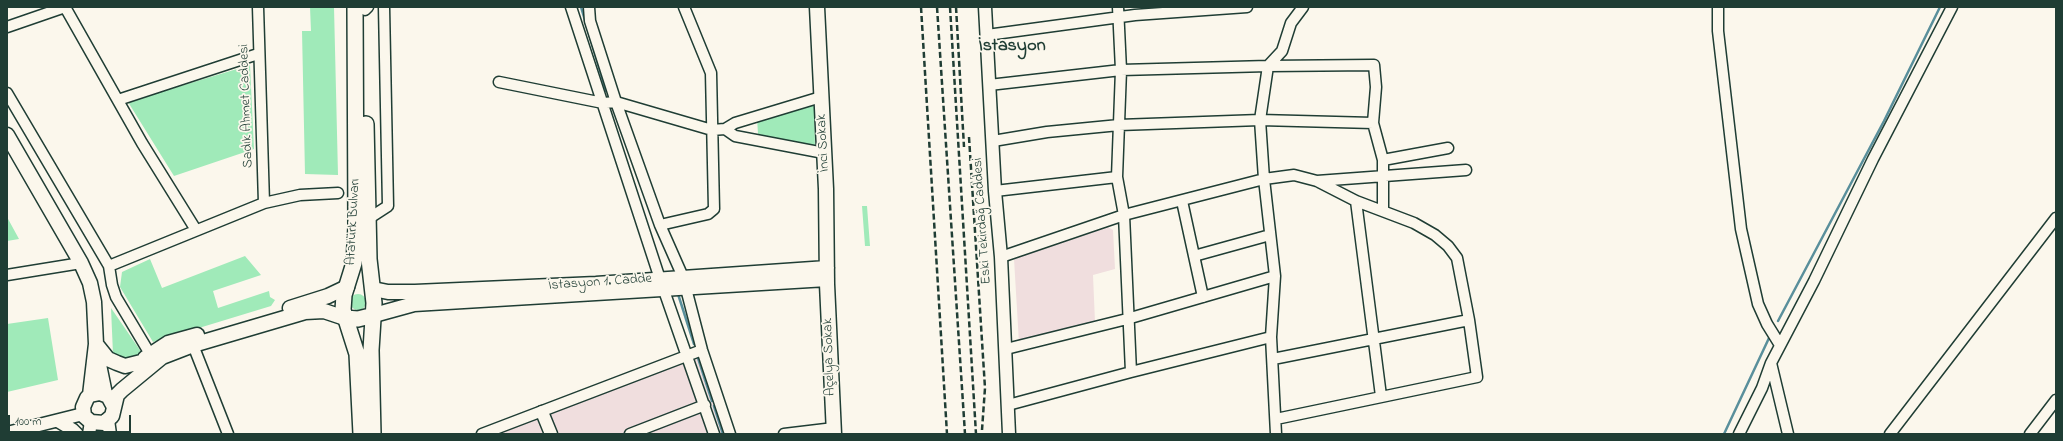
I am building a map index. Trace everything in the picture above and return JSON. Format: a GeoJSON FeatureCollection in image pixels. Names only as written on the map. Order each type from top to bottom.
{"type":"FeatureCollection","features":[{"type":"Feature","properties":{"kind":"main road","name":"İnci Sokak"},"geometry":{"type":"LineString","coordinates":[[817,7],[824,153],[827,274]]}},
{"type":"Feature","properties":{"kind":"main road","name":"Atatürk Bulvarı"},"geometry":{"type":"LineString","coordinates":[[363,8],[368,258],[374,315],[371,350],[373,434]]}},
{"type":"Feature","properties":{"kind":"main road","name":"Atatürk Bulvarı"},"geometry":{"type":"LineString","coordinates":[[361,434],[357,354],[343,310],[347,287],[354,263],[363,8]]}},
{"type":"Feature","properties":{"kind":"main road"},"geometry":{"type":"LineString","coordinates":[[7,135],[81,263],[90,283],[94,302],[96,344],[104,394]]}},
{"type":"Feature","properties":{"kind":"main road","name":"İstasyon 1. Cadde"},"geometry":{"type":"LineString","coordinates":[[374,315],[394,308],[414,304],[684,282],[827,274]]}},
{"type":"Feature","properties":{"kind":"main road","name":"Açelya Sokak"},"geometry":{"type":"LineString","coordinates":[[827,274],[834,431]]}},
{"type":"Feature","properties":{"kind":"main road"},"geometry":{"type":"LineString","coordinates":[[104,394],[145,358],[168,343],[328,296],[356,284],[372,289]]}},
{"type":"Feature","properties":{"kind":"main road","name":"İstasyon 1. Cadde"},"geometry":{"type":"LineString","coordinates":[[372,289],[388,292],[410,293],[661,284]]}},
{"type":"Feature","properties":{"kind":"main road"},"geometry":{"type":"LineString","coordinates":[[96,344],[90,394],[84,402],[88,423],[100,424],[109,427],[118,395],[155,362],[171,352],[305,312],[324,311],[345,318],[358,319],[374,315]]}},
{"type":"Feature","properties":{"kind":"main road"},"geometry":{"type":"LineString","coordinates":[[96,344],[108,359],[125,366],[145,358]]}},
{"type":"Feature","properties":{"kind":"main road"},"geometry":{"type":"LineString","coordinates":[[90,394],[104,394],[111,399],[114,407]]}},
{"type":"Feature","properties":{"kind":"street"},"geometry":{"type":"LineString","coordinates":[[7,27],[65,7],[118,100],[196,230]]}},
{"type":"Feature","properties":{"kind":"street","name":"Sadık Ahmet Caddesi"},"geometry":{"type":"LineString","coordinates":[[258,7],[258,54],[264,204]]}},
{"type":"Feature","properties":{"kind":"street"},"geometry":{"type":"LineString","coordinates":[[368,219],[388,206],[384,7]]}},
{"type":"Feature","properties":{"kind":"street"},"geometry":{"type":"LineString","coordinates":[[571,7],[661,284],[714,434]]}},
{"type":"Feature","properties":{"kind":"street"},"geometry":{"type":"LineString","coordinates":[[589,7],[590,21],[616,102],[660,225],[684,282],[702,350],[730,434]]}},
{"type":"Feature","properties":{"kind":"street"},"geometry":{"type":"LineString","coordinates":[[660,225],[708,214],[714,209],[711,73],[684,7]]}},
{"type":"Feature","properties":{"kind":"street","name":"Eski Tekirdağ Caddesi"},"geometry":{"type":"LineString","coordinates":[[985,7],[995,191],[1001,257],[1009,434]]}},
{"type":"Feature","properties":{"kind":"street"},"geometry":{"type":"LineString","coordinates":[[987,35],[1119,12],[1246,7]]}},
{"type":"Feature","properties":{"kind":"street"},"geometry":{"type":"LineString","coordinates":[[1718,7],[1718,31],[1742,229],[1758,304],[1767,324],[1780,345]]}},
{"type":"Feature","properties":{"kind":"street"},"geometry":{"type":"LineString","coordinates":[[1739,434],[1762,388],[1771,363],[1814,281],[1873,159],[1952,7]]}},
{"type":"Feature","properties":{"kind":"street"},"geometry":{"type":"LineString","coordinates":[[1276,434],[1271,337],[1275,276],[1264,179],[1260,120],[1268,66],[1282,51],[1291,23],[1301,8]]}},
{"type":"Feature","properties":{"kind":"street"},"geometry":{"type":"LineString","coordinates":[[1119,12],[1121,70],[1117,177],[1124,215],[1127,319],[1131,372]]}},
{"type":"Feature","properties":{"kind":"street"},"geometry":{"type":"LineString","coordinates":[[118,100],[258,54]]}},
{"type":"Feature","properties":{"kind":"street"},"geometry":{"type":"LineString","coordinates":[[989,85],[1121,70],[1374,65],[1376,86],[1373,123],[1383,160],[1383,210]]}},
{"type":"Feature","properties":{"kind":"street"},"geometry":{"type":"LineString","coordinates":[[499,82],[602,103],[616,102],[712,130],[725,129],[735,123],[821,97]]}},
{"type":"Feature","properties":{"kind":"street"},"geometry":{"type":"LineString","coordinates":[[7,93],[109,266],[116,297],[145,358]]}},
{"type":"Feature","properties":{"kind":"street"},"geometry":{"type":"LineString","coordinates":[[993,142],[1047,132],[1119,125],[1260,120],[1373,123]]}},
{"type":"Feature","properties":{"kind":"street"},"geometry":{"type":"LineString","coordinates":[[725,129],[735,136],[824,153]]}},
{"type":"Feature","properties":{"kind":"street"},"geometry":{"type":"LineString","coordinates":[[1383,160],[1448,148]]}},
{"type":"Feature","properties":{"kind":"street"},"geometry":{"type":"LineString","coordinates":[[1317,181],[1466,170]]}},
{"type":"Feature","properties":{"kind":"street"},"geometry":{"type":"LineString","coordinates":[[1001,257],[1124,215],[1264,179],[1294,175],[1317,181],[1356,201],[1414,223],[1435,235],[1448,246],[1457,258],[1469,320],[1477,376],[1276,419]]}},
{"type":"Feature","properties":{"kind":"street"},"geometry":{"type":"LineString","coordinates":[[995,191],[1117,177]]}},
{"type":"Feature","properties":{"kind":"street"},"geometry":{"type":"LineString","coordinates":[[109,266],[264,204],[300,195],[338,193]]}},
{"type":"Feature","properties":{"kind":"street"},"geometry":{"type":"LineString","coordinates":[[1182,201],[1203,297]]}},
{"type":"Feature","properties":{"kind":"street"},"geometry":{"type":"LineString","coordinates":[[1356,201],[1381,396]]}},
{"type":"Feature","properties":{"kind":"street"},"geometry":{"type":"LineString","coordinates":[[1890,434],[2056,218]]}},
{"type":"Feature","properties":{"kind":"street"},"geometry":{"type":"LineString","coordinates":[[1194,256],[1270,235]]}},
{"type":"Feature","properties":{"kind":"street"},"geometry":{"type":"LineString","coordinates":[[7,275],[81,263]]}},
{"type":"Feature","properties":{"kind":"street"},"geometry":{"type":"LineString","coordinates":[[1006,349],[1127,319],[1275,276]]}},
{"type":"Feature","properties":{"kind":"street"},"geometry":{"type":"LineString","coordinates":[[1273,359],[1469,320]]}},
{"type":"Feature","properties":{"kind":"street"},"geometry":{"type":"LineString","coordinates":[[1008,405],[1271,337]]}},
{"type":"Feature","properties":{"kind":"street"},"geometry":{"type":"LineString","coordinates":[[193,345],[228,434]]}},
{"type":"Feature","properties":{"kind":"street"},"geometry":{"type":"LineString","coordinates":[[482,434],[702,350]]}},
{"type":"Feature","properties":{"kind":"street"},"geometry":{"type":"LineString","coordinates":[[1771,363],[1788,434]]}},
{"type":"Feature","properties":{"kind":"street"},"geometry":{"type":"LineString","coordinates":[[2030,434],[2056,400]]}},
{"type":"Feature","properties":{"kind":"street"},"geometry":{"type":"LineString","coordinates":[[630,434],[705,405]]}},
{"type":"Feature","properties":{"kind":"street"},"geometry":{"type":"LineString","coordinates":[[542,412],[550,434]]}},
{"type":"Feature","properties":{"kind":"street"},"geometry":{"type":"LineString","coordinates":[[7,433],[58,420],[88,423]]}},
{"type":"Feature","properties":{"kind":"street"},"geometry":{"type":"LineString","coordinates":[[58,420],[77,434]]}},
{"type":"Feature","properties":{"kind":"street"},"geometry":{"type":"LineString","coordinates":[[784,434],[834,431]]}},
{"type":"Feature","properties":{"kind":"shaded area"},"geometry":{"type":"Polygon","coordinates":[[[1108,227],[1113,230],[1115,269],[1093,275],[1095,322],[1019,343],[1014,259],[1108,227]]]}},
{"type":"Feature","properties":{"kind":"shaded area"},"geometry":{"type":"Polygon","coordinates":[[[702,350],[730,434],[482,434],[702,350]]]}},
{"type":"Feature","properties":{"kind":"green space"},"geometry":{"type":"Polygon","coordinates":[[[310,7],[334,7],[338,175],[305,174],[302,31],[311,31],[310,7]]]}},
{"type":"Feature","properties":{"kind":"green space"},"geometry":{"type":"Polygon","coordinates":[[[250,65],[254,149],[174,176],[128,102],[250,65]]]}},
{"type":"Feature","properties":{"kind":"green space"},"geometry":{"type":"Polygon","coordinates":[[[814,102],[815,147],[758,134],[757,118],[814,102]]]}},
{"type":"Feature","properties":{"kind":"green space"},"geometry":{"type":"Polygon","coordinates":[[[862,206],[867,206],[870,246],[865,246],[862,206]]]}},
{"type":"Feature","properties":{"kind":"green space"},"geometry":{"type":"Polygon","coordinates":[[[7,217],[19,239],[7,241],[7,217]]]}},
{"type":"Feature","properties":{"kind":"green space"},"geometry":{"type":"Polygon","coordinates":[[[245,256],[261,275],[213,291],[218,308],[269,291],[270,297],[275,300],[271,306],[153,342],[120,287],[122,272],[150,259],[162,288],[245,256]]]}},
{"type":"Feature","properties":{"kind":"green space"},"geometry":{"type":"Polygon","coordinates":[[[358,294],[364,296],[366,302],[364,308],[358,310],[352,308],[350,302],[352,296],[358,294]]]}},
{"type":"Feature","properties":{"kind":"green space"},"geometry":{"type":"Polygon","coordinates":[[[111,308],[142,353],[139,357],[131,360],[113,354],[111,308]]]}},
{"type":"Feature","properties":{"kind":"green space"},"geometry":{"type":"Polygon","coordinates":[[[48,318],[58,380],[7,392],[7,324],[48,318]]]}},
{"type":"Feature","properties":{"kind":"waterway"},"geometry":{"type":"LineString","coordinates":[[581,7],[606,91]]}},
{"type":"Feature","properties":{"kind":"waterway"},"geometry":{"type":"LineString","coordinates":[[1778,321],[1884,121],[1940,7]]}},
{"type":"Feature","properties":{"kind":"waterway"},"geometry":{"type":"LineString","coordinates":[[678,294],[694,344]]}},
{"type":"Feature","properties":{"kind":"waterway"},"geometry":{"type":"LineString","coordinates":[[1724,434],[1769,338]]}},
{"type":"Feature","properties":{"kind":"waterway"},"geometry":{"type":"LineString","coordinates":[[698,358],[712,401]]}},
{"type":"Feature","properties":{"kind":"waterway"},"geometry":{"type":"LineString","coordinates":[[714,406],[723,434]]}},
{"type":"Feature","properties":{"kind":"railway"},"geometry":{"type":"LineString","coordinates":[[921,7],[947,434]]}},
{"type":"Feature","properties":{"kind":"railway"},"geometry":{"type":"LineString","coordinates":[[937,7],[965,434]]}},
{"type":"Feature","properties":{"kind":"railway"},"geometry":{"type":"LineString","coordinates":[[950,7],[976,434]]}},
{"type":"Feature","properties":{"kind":"railway"},"geometry":{"type":"LineString","coordinates":[[956,7],[964,147]]}},
{"type":"Feature","properties":{"kind":"railway"},"geometry":{"type":"LineString","coordinates":[[969,137],[985,388],[982,430]]}},
{"type":"Feature","properties":{"kind":"district","name":"İstasyon"},"geometry":{"type":"Point","coordinates":[1012,47]}}]}
